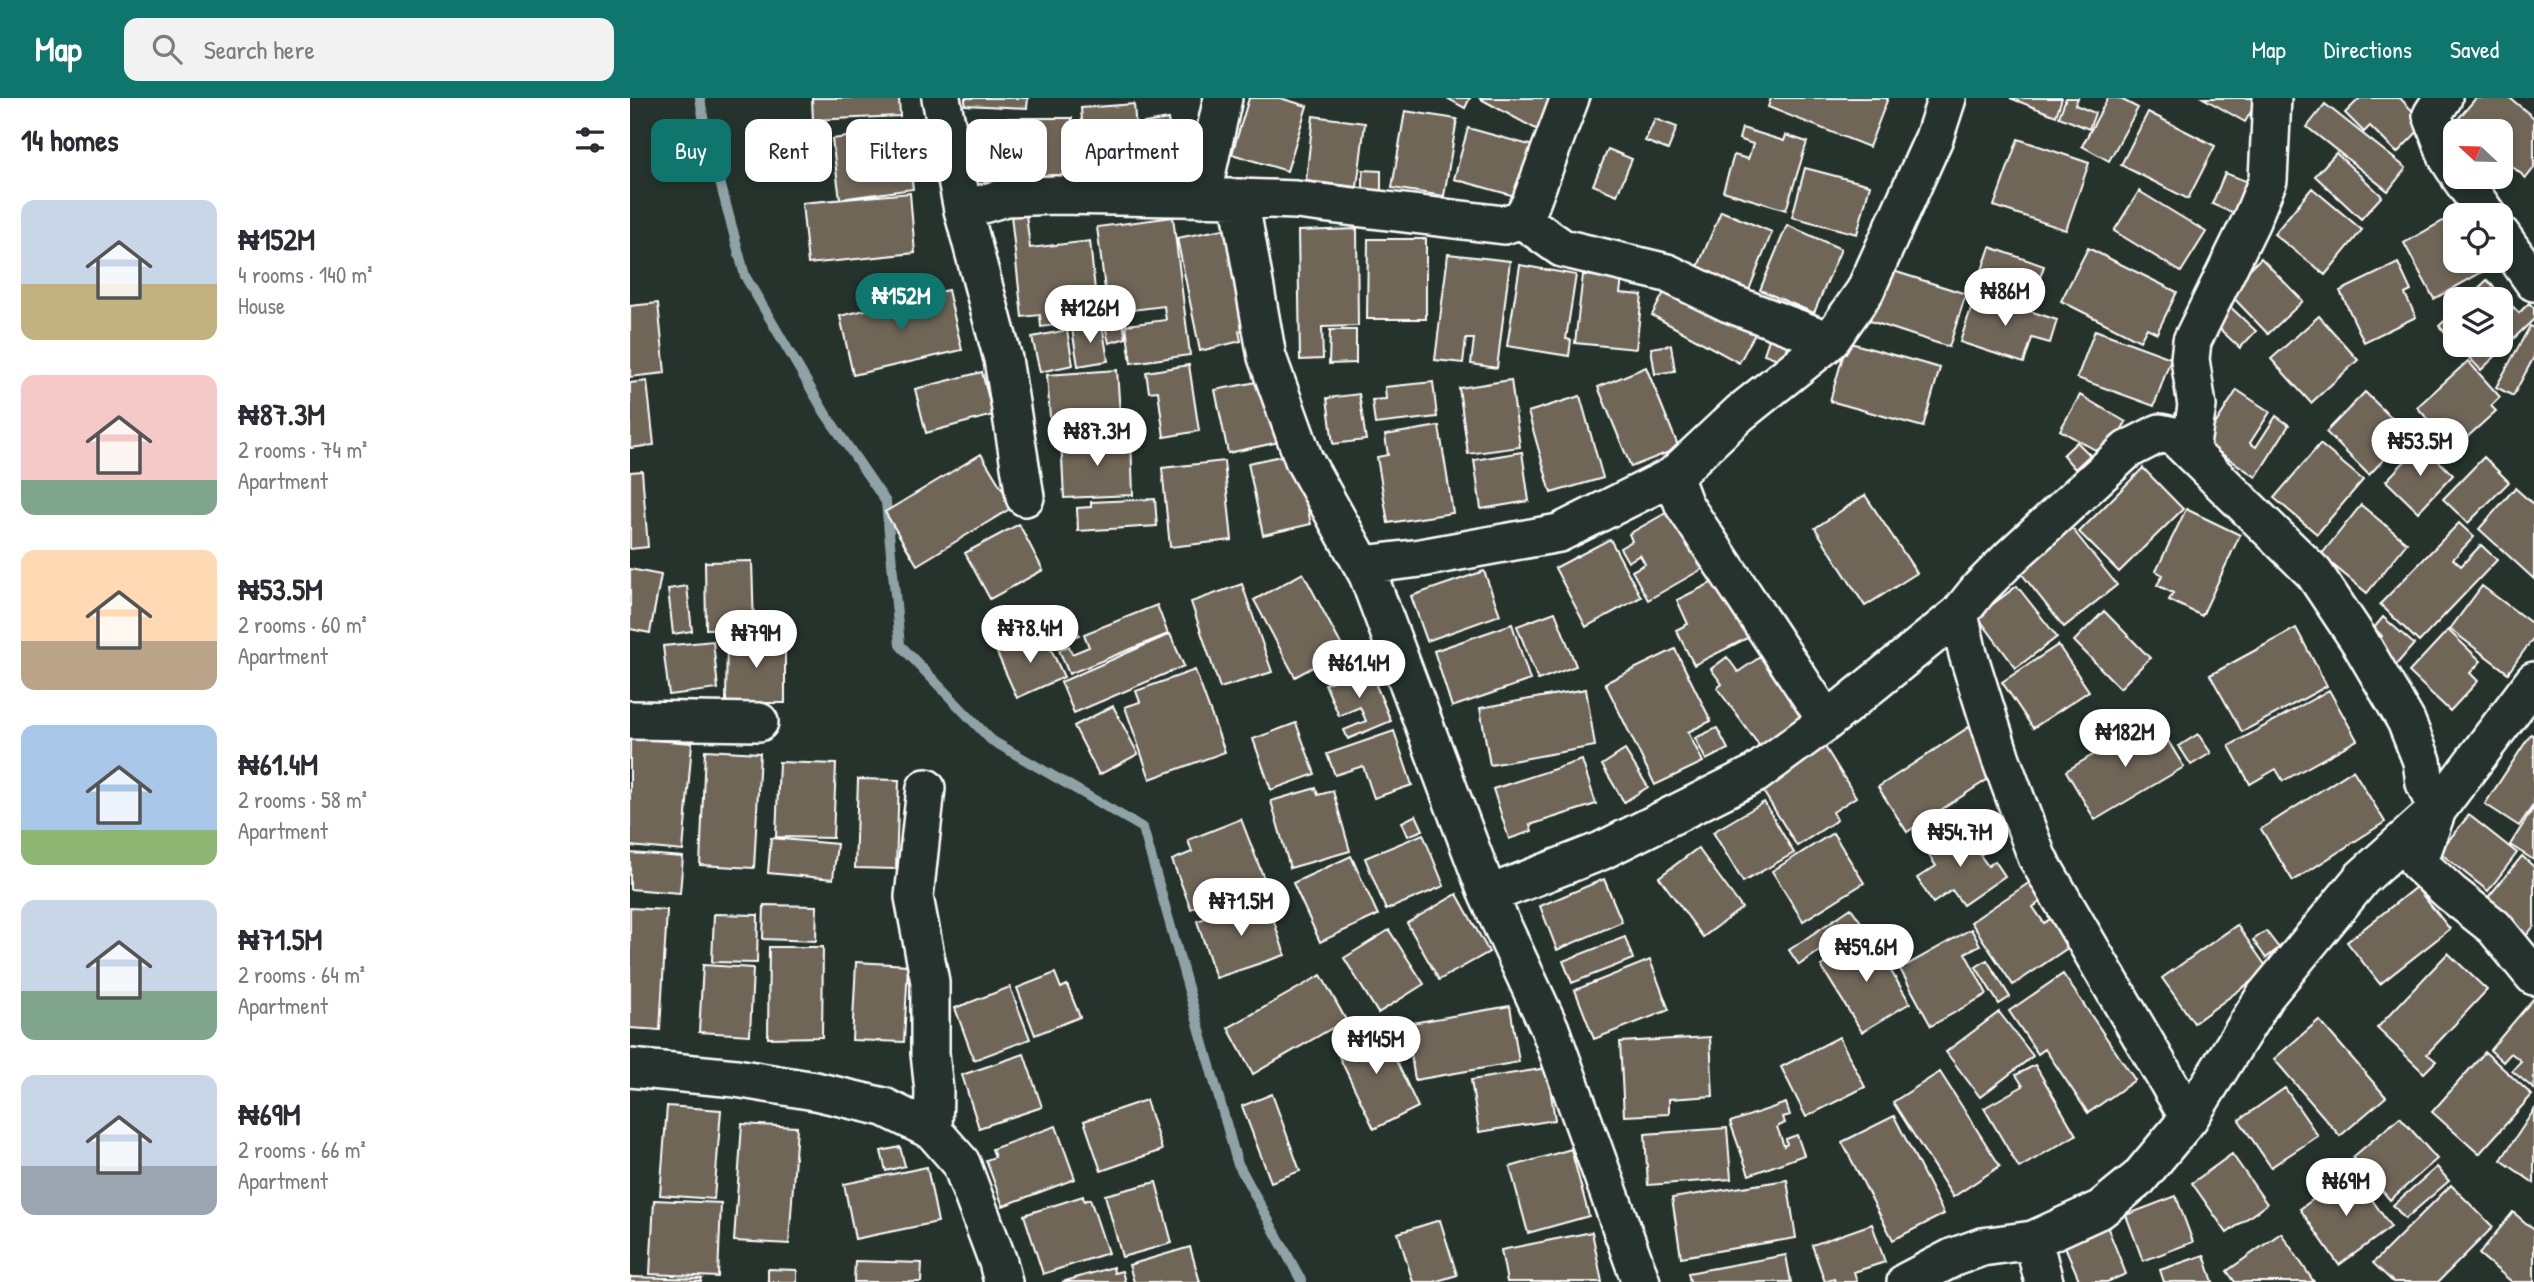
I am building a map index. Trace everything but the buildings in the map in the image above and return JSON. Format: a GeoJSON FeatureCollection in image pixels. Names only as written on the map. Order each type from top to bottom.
{"type":"FeatureCollection","features":[{"type":"Feature","properties":{"kind":"street"},"geometry":{"type":"LineString","coordinates":[[941,98],[963,210],[1003,359],[1025,497]]}},
{"type":"Feature","properties":{"kind":"street"},"geometry":{"type":"LineString","coordinates":[[1202,198],[1223,98]]}},
{"type":"Feature","properties":{"kind":"street"},"geometry":{"type":"LineString","coordinates":[[963,210],[1006,197],[1069,195],[1239,198],[1296,200],[1504,225],[1521,219],[1534,194],[1570,98]]}},
{"type":"Feature","properties":{"kind":"street"},"geometry":{"type":"LineString","coordinates":[[1363,565],[1421,558],[1559,533],[1673,476],[1740,413],[1830,341],[1865,291],[1934,138],[1947,98]]}},
{"type":"Feature","properties":{"kind":"street"},"geometry":{"type":"LineString","coordinates":[[2190,451],[2197,406],[2190,359],[2192,341],[2252,221],[2268,180],[2272,98]]}},
{"type":"Feature","properties":{"kind":"street"},"geometry":{"type":"LineString","coordinates":[[2443,98],[2432,115],[2443,145]]}},
{"type":"Feature","properties":{"kind":"street"},"geometry":{"type":"LineString","coordinates":[[1239,198],[1267,357],[1304,460],[1363,565],[1488,895],[1550,1029],[1640,1282]]}},
{"type":"Feature","properties":{"kind":"street"},"geometry":{"type":"LineString","coordinates":[[1521,219],[1562,248],[1667,273],[1729,303],[1830,341]]}},
{"type":"Feature","properties":{"kind":"street"},"geometry":{"type":"LineString","coordinates":[[2513,252],[2534,282]]}},
{"type":"Feature","properties":{"kind":"street"},"geometry":{"type":"LineString","coordinates":[[1488,895],[1601,850],[1755,774],[1828,721],[1959,614],[2011,557],[2127,450],[2160,433],[2174,436],[2314,573],[2360,642],[2406,721],[2422,761],[2426,783],[2437,810],[2418,863],[2494,927],[2534,975]]}},
{"type":"Feature","properties":{"kind":"street"},"geometry":{"type":"LineString","coordinates":[[1673,476],[1684,505],[1828,721]]}},
{"type":"Feature","properties":{"kind":"street"},"geometry":{"type":"LineString","coordinates":[[1959,614],[1968,654],[2001,759],[2037,857],[2189,1118]]}},
{"type":"Feature","properties":{"kind":"street"},"geometry":{"type":"LineString","coordinates":[[1906,1282],[1954,1256],[1982,1247],[2033,1240],[2101,1209],[2139,1178],[2189,1118],[2265,996],[2362,878],[2437,810],[2530,693]]}},
{"type":"Feature","properties":{"kind":"street"},"geometry":{"type":"LineString","coordinates":[[630,720],[759,722]]}},
{"type":"Feature","properties":{"kind":"street"},"geometry":{"type":"LineString","coordinates":[[926,788],[914,897],[930,982],[933,1131]]}},
{"type":"Feature","properties":{"kind":"street"},"geometry":{"type":"LineString","coordinates":[[630,1068],[736,1077],[815,1091],[884,1107],[933,1131],[961,1163],[999,1262],[1003,1282]]}},
{"type":"Feature","properties":{"kind":"street"},"geometry":{"type":"LineString","coordinates":[[2033,1240],[2044,1282]]}},
{"type":"Feature","properties":{"kind":"waterway"},"geometry":{"type":"LineString","coordinates":[[700,98],[745,276],[825,413],[886,502],[900,645],[991,740],[1143,828],[1237,1162],[1302,1282]]}}]}
